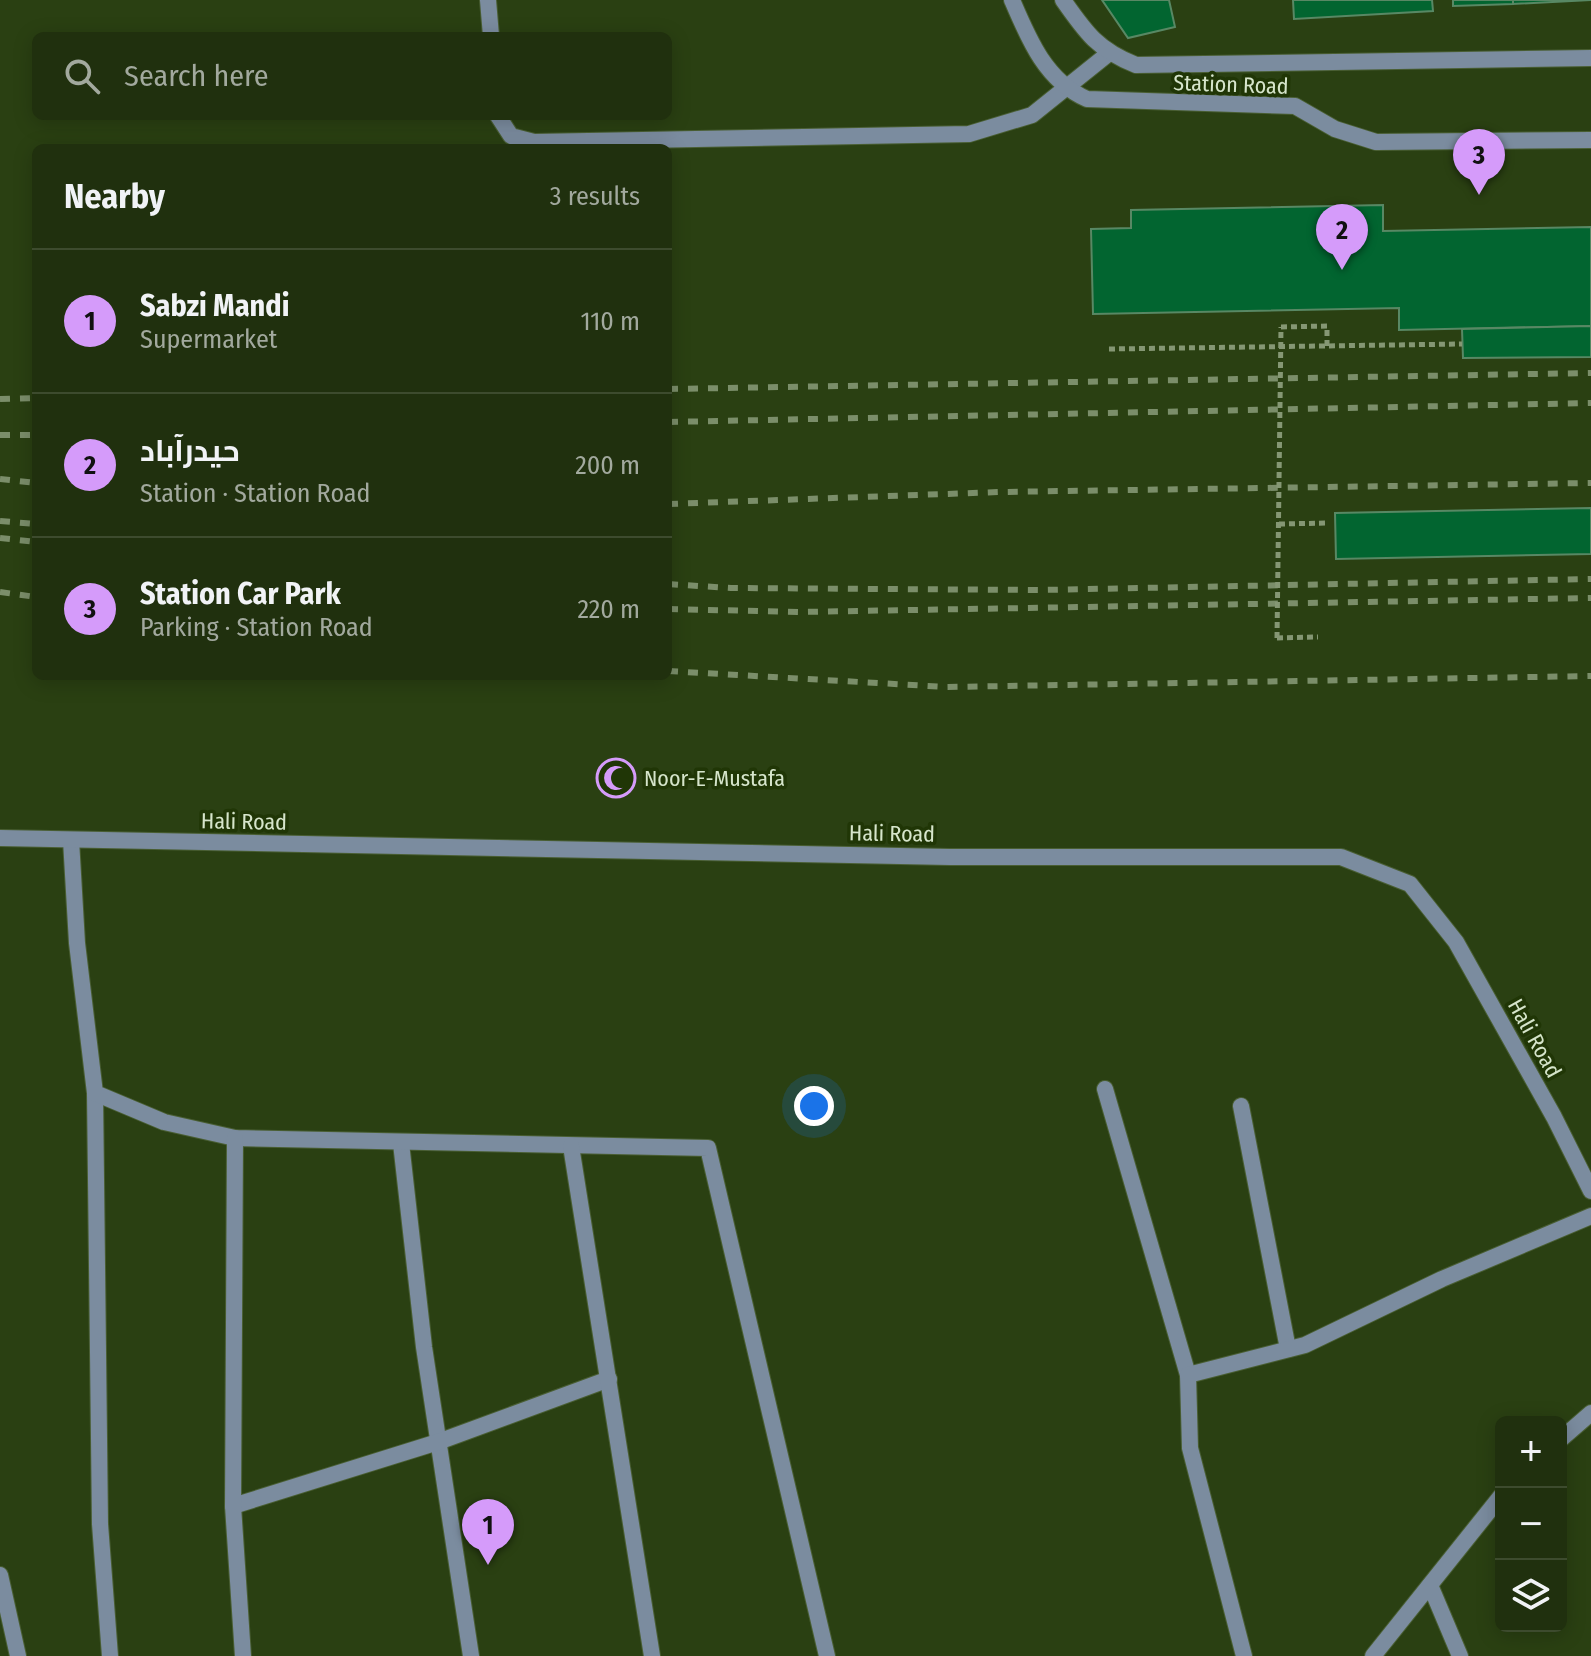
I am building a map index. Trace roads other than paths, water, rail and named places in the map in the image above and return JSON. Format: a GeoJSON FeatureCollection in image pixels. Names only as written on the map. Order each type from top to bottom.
{"type":"FeatureCollection","features":[{"type":"Feature","properties":{"kind":"street"},"geometry":{"type":"LineString","coordinates":[[488,0],[491,32]]}},
{"type":"Feature","properties":{"kind":"street"},"geometry":{"type":"LineString","coordinates":[[1012,0],[1039,55],[1066,90]]}},
{"type":"Feature","properties":{"kind":"street"},"geometry":{"type":"LineString","coordinates":[[501,120],[511,136],[534,142],[969,134],[1032,115],[1108,54],[1086,33],[1063,0]]}},
{"type":"Feature","properties":{"kind":"street","name":"Station Road"},"geometry":{"type":"LineString","coordinates":[[1108,54],[1136,65],[1591,58]]}},
{"type":"Feature","properties":{"kind":"street","name":"Station Road"},"geometry":{"type":"LineString","coordinates":[[1066,90],[1087,99],[1122,103],[1295,106],[1335,129],[1376,142],[1591,140]]}},
{"type":"Feature","properties":{"kind":"street","name":"Hali Road"},"geometry":{"type":"LineString","coordinates":[[6,838],[950,857],[1341,857],[1410,884],[1456,942],[1554,1117],[1591,1191]]}},
{"type":"Feature","properties":{"kind":"street"},"geometry":{"type":"LineString","coordinates":[[71,840],[77,943],[95,1093],[100,1524],[110,1656]]}},
{"type":"Feature","properties":{"kind":"street"},"geometry":{"type":"LineString","coordinates":[[1105,1089],[1188,1375],[1190,1448],[1244,1656]]}},
{"type":"Feature","properties":{"kind":"street"},"geometry":{"type":"LineString","coordinates":[[95,1093],[164,1122],[235,1138],[708,1148],[827,1656]]}},
{"type":"Feature","properties":{"kind":"street"},"geometry":{"type":"LineString","coordinates":[[1241,1106],[1288,1349]]}},
{"type":"Feature","properties":{"kind":"street"},"geometry":{"type":"LineString","coordinates":[[235,1138],[233,1506],[243,1656]]}},
{"type":"Feature","properties":{"kind":"street"},"geometry":{"type":"LineString","coordinates":[[401,1143],[438,1442],[471,1656]]}},
{"type":"Feature","properties":{"kind":"street"},"geometry":{"type":"LineString","coordinates":[[571,1146],[652,1656]]}},
{"type":"Feature","properties":{"kind":"street"},"geometry":{"type":"LineString","coordinates":[[1188,1375],[1305,1345],[1442,1279],[1591,1216]]}},
{"type":"Feature","properties":{"kind":"street"},"geometry":{"type":"LineString","coordinates":[[233,1506],[438,1442],[609,1379]]}},
{"type":"Feature","properties":{"kind":"street"},"geometry":{"type":"LineString","coordinates":[[1567,1434],[1591,1413]]}},
{"type":"Feature","properties":{"kind":"street"},"geometry":{"type":"LineString","coordinates":[[1373,1656],[1495,1504]]}},
{"type":"Feature","properties":{"kind":"street"},"geometry":{"type":"LineString","coordinates":[[0,1575],[18,1656]]}},
{"type":"Feature","properties":{"kind":"street"},"geometry":{"type":"LineString","coordinates":[[1430,1585],[1460,1656]]}},
{"type":"Feature","properties":{"kind":"railway"},"geometry":{"type":"LineString","coordinates":[[672,389],[1591,373]]}},
{"type":"Feature","properties":{"kind":"railway"},"geometry":{"type":"LineString","coordinates":[[0,399],[32,398]]}},
{"type":"Feature","properties":{"kind":"railway"},"geometry":{"type":"LineString","coordinates":[[672,422],[1591,403]]}},
{"type":"Feature","properties":{"kind":"railway"},"geometry":{"type":"LineString","coordinates":[[0,435],[32,435]]}},
{"type":"Feature","properties":{"kind":"railway"},"geometry":{"type":"LineString","coordinates":[[0,479],[32,483]]}},
{"type":"Feature","properties":{"kind":"railway"},"geometry":{"type":"LineString","coordinates":[[672,504],[1000,492],[1591,483]]}},
{"type":"Feature","properties":{"kind":"railway"},"geometry":{"type":"LineString","coordinates":[[0,521],[32,524]]}},
{"type":"Feature","properties":{"kind":"railway"},"geometry":{"type":"LineString","coordinates":[[0,538],[32,542]]}},
{"type":"Feature","properties":{"kind":"railway"},"geometry":{"type":"LineString","coordinates":[[672,584],[731,588],[1041,590],[1591,579]]}},
{"type":"Feature","properties":{"kind":"railway"},"geometry":{"type":"LineString","coordinates":[[0,592],[32,596]]}},
{"type":"Feature","properties":{"kind":"railway"},"geometry":{"type":"LineString","coordinates":[[672,609],[799,612],[1591,598]]}},
{"type":"Feature","properties":{"kind":"railway"},"geometry":{"type":"LineString","coordinates":[[672,671],[947,687],[1591,676]]}},
{"type":"Feature","properties":{"kind":"place","name":"Station Car Park"},"geometry":{"type":"Point","coordinates":[1479,195]}},
{"type":"Feature","properties":{"kind":"place","name":"حیدرآباد"},"geometry":{"type":"Point","coordinates":[1342,270]}},
{"type":"Feature","properties":{"kind":"place","name":"Noor-E-Mustafa"},"geometry":{"type":"Point","coordinates":[616,778]}},
{"type":"Feature","properties":{"kind":"place","name":"Sabzi Mandi"},"geometry":{"type":"Point","coordinates":[488,1565]}}]}
